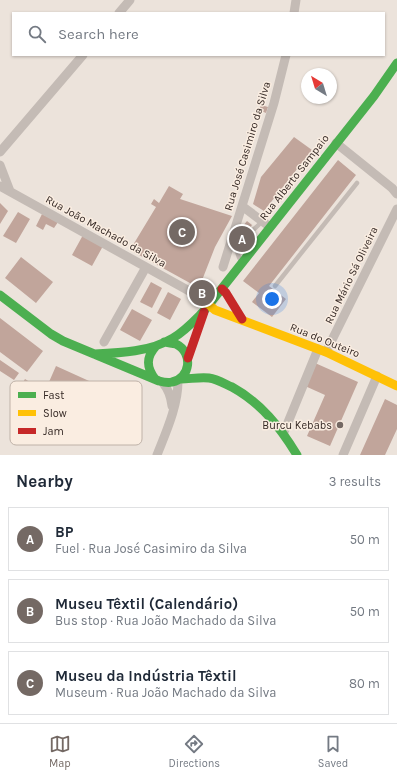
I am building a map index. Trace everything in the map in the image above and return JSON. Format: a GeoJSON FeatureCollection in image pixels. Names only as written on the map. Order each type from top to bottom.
{"type":"FeatureCollection","features":[{"type":"Feature","properties":{"kind":"main road","name":"Rua Alberto Sampaio"},"geometry":{"type":"LineString","coordinates":[[159,381],[151,374],[147,362],[151,350],[175,336],[207,308],[242,262],[266,224],[336,143],[374,96],[397,63]]}},
{"type":"Feature","properties":{"kind":"main road","name":"Rua Alberto Sampaio"},"geometry":{"type":"LineString","coordinates":[[374,96],[397,72]]}},
{"type":"Feature","properties":{"kind":"main road"},"geometry":{"type":"LineString","coordinates":[[222,289],[242,319]]}},
{"type":"Feature","properties":{"kind":"main road","name":"Rua Alberto Sampaio"},"geometry":{"type":"LineString","coordinates":[[0,295],[58,339],[168,384],[179,380],[187,371],[188,360],[207,308]]}},
{"type":"Feature","properties":{"kind":"main road","name":"Rua do Outeiro"},"geometry":{"type":"LineString","coordinates":[[207,308],[242,319],[322,351],[397,386]]}},
{"type":"Feature","properties":{"kind":"main road","name":"Rua Alberto Sampaio"},"geometry":{"type":"LineString","coordinates":[[94,354],[127,352],[171,342],[182,347],[188,360]]}},
{"type":"Feature","properties":{"kind":"main road"},"geometry":{"type":"LineString","coordinates":[[188,360],[207,378],[234,388],[251,399],[271,416],[284,432],[297,455]]}},
{"type":"Feature","properties":{"kind":"main road"},"geometry":{"type":"LineString","coordinates":[[179,380],[207,378]]}},
{"type":"Feature","properties":{"kind":"street"},"geometry":{"type":"LineString","coordinates":[[120,12],[130,0]]}},
{"type":"Feature","properties":{"kind":"street"},"geometry":{"type":"LineString","coordinates":[[294,12],[296,0]]}},
{"type":"Feature","properties":{"kind":"street"},"geometry":{"type":"LineString","coordinates":[[0,152],[82,56]]}},
{"type":"Feature","properties":{"kind":"street","name":"Rua José Casimiro da Silva"},"geometry":{"type":"LineString","coordinates":[[223,267],[274,103],[286,56]]}},
{"type":"Feature","properties":{"kind":"street"},"geometry":{"type":"LineString","coordinates":[[336,143],[392,188],[397,194]]}},
{"type":"Feature","properties":{"kind":"street"},"geometry":{"type":"LineString","coordinates":[[0,165],[10,191]]}},
{"type":"Feature","properties":{"kind":"street","name":"Rua João Machado da Silva"},"geometry":{"type":"LineString","coordinates":[[0,186],[191,292]]}},
{"type":"Feature","properties":{"kind":"street"},"geometry":{"type":"LineString","coordinates":[[242,206],[266,224]]}},
{"type":"Feature","properties":{"kind":"street","name":"Rua Mário Sá Oliveira"},"geometry":{"type":"LineString","coordinates":[[284,432],[322,351],[397,209]]}},
{"type":"Feature","properties":{"kind":"street"},"geometry":{"type":"LineString","coordinates":[[104,342],[146,267]]}},
{"type":"Feature","properties":{"kind":"street"},"geometry":{"type":"LineString","coordinates":[[343,455],[377,376]]}},
{"type":"Feature","properties":{"kind":"street"},"geometry":{"type":"LineString","coordinates":[[157,455],[172,411],[179,380]]}},
{"type":"Feature","properties":{"kind":"street"},"geometry":{"type":"LineString","coordinates":[[159,381],[168,389],[171,398],[172,411]]}},
{"type":"Feature","properties":{"kind":"lane"},"geometry":{"type":"LineString","coordinates":[[275,286],[357,183]]}},
{"type":"Feature","properties":{"kind":"lane"},"geometry":{"type":"LineString","coordinates":[[242,262],[237,255],[237,246],[242,239],[257,228],[266,224]]}},
{"type":"Feature","properties":{"kind":"building"},"geometry":{"type":"Polygon","coordinates":[[[261,105],[268,107],[266,113],[259,110],[261,105]]]}},
{"type":"Feature","properties":{"kind":"building"},"geometry":{"type":"Polygon","coordinates":[[[294,137],[312,150],[264,211],[253,204],[261,177],[294,137]]]}},
{"type":"Feature","properties":{"kind":"building"},"geometry":{"type":"Polygon","coordinates":[[[338,160],[356,175],[269,286],[286,299],[272,317],[252,302],[259,293],[243,281],[338,160]]]}},
{"type":"Feature","properties":{"kind":"building"},"geometry":{"type":"Polygon","coordinates":[[[169,186],[183,194],[180,199],[232,216],[215,247],[199,288],[130,250],[156,207],[151,204],[154,199],[159,203],[169,186]]]}},
{"type":"Feature","properties":{"kind":"building"},"geometry":{"type":"Polygon","coordinates":[[[0,203],[8,211],[0,224],[0,203]]]}},
{"type":"Feature","properties":{"kind":"building"},"geometry":{"type":"Polygon","coordinates":[[[18,212],[30,219],[16,243],[3,236],[18,212]]]}},
{"type":"Feature","properties":{"kind":"building"},"geometry":{"type":"Polygon","coordinates":[[[42,214],[58,222],[54,228],[46,224],[43,230],[36,226],[42,214]]]}},
{"type":"Feature","properties":{"kind":"building"},"geometry":{"type":"Polygon","coordinates":[[[247,221],[252,225],[248,230],[243,226],[247,221]]]}},
{"type":"Feature","properties":{"kind":"building"},"geometry":{"type":"Polygon","coordinates":[[[242,232],[248,237],[241,246],[235,241],[242,232]]]}},
{"type":"Feature","properties":{"kind":"building"},"geometry":{"type":"Polygon","coordinates":[[[83,235],[103,246],[92,266],[72,255],[83,235]]]}},
{"type":"Feature","properties":{"kind":"building"},"geometry":{"type":"Polygon","coordinates":[[[21,257],[53,282],[36,303],[5,278],[21,257]]]}},
{"type":"Feature","properties":{"kind":"building"},"geometry":{"type":"Polygon","coordinates":[[[151,282],[162,288],[152,308],[140,302],[151,282]]]}},
{"type":"Feature","properties":{"kind":"building"},"geometry":{"type":"Polygon","coordinates":[[[168,292],[181,299],[170,320],[157,313],[168,292]]]}},
{"type":"Feature","properties":{"kind":"building"},"geometry":{"type":"Polygon","coordinates":[[[132,309],[152,320],[140,341],[120,330],[132,309]]]}},
{"type":"Feature","properties":{"kind":"building"},"geometry":{"type":"Polygon","coordinates":[[[0,318],[43,351],[27,372],[0,352],[0,318]]]}},
{"type":"Feature","properties":{"kind":"building"},"geometry":{"type":"Polygon","coordinates":[[[0,360],[19,373],[14,380],[0,371],[0,360]]]}},
{"type":"Feature","properties":{"kind":"building"},"geometry":{"type":"Polygon","coordinates":[[[315,363],[358,382],[330,446],[307,436],[325,395],[305,386],[315,363]]]}},
{"type":"Feature","properties":{"kind":"building"},"geometry":{"type":"Polygon","coordinates":[[[56,366],[89,381],[49,381],[56,366]]]}},
{"type":"Feature","properties":{"kind":"building"},"geometry":{"type":"Polygon","coordinates":[[[385,399],[397,405],[397,429],[385,455],[360,455],[385,399]]]}},
{"type":"Feature","properties":{"kind":"traffic: fast"},"geometry":{"type":"LineString","coordinates":[[94,354],[135,351],[155,346],[173,338],[193,322],[204,311],[374,96],[397,63]]}},
{"type":"Feature","properties":{"kind":"traffic: fast"},"geometry":{"type":"LineString","coordinates":[[0,295],[51,334],[63,341],[159,381],[170,382],[178,380],[183,376],[188,365],[186,353],[176,344],[164,342]]}},
{"type":"Feature","properties":{"kind":"traffic: fast"},"geometry":{"type":"LineString","coordinates":[[155,379],[152,375],[148,362],[150,354],[156,346]]}},
{"type":"Feature","properties":{"kind":"traffic: fast"},"geometry":{"type":"LineString","coordinates":[[181,379],[209,378],[218,380],[242,393],[261,408],[277,425],[297,455]]}},
{"type":"Feature","properties":{"kind":"traffic: slow"},"geometry":{"type":"LineString","coordinates":[[209,305],[215,310],[326,352],[397,386]]}},
{"type":"Feature","properties":{"kind":"traffic: jam"},"geometry":{"type":"LineString","coordinates":[[222,289],[242,319]]}},
{"type":"Feature","properties":{"kind":"traffic: jam"},"geometry":{"type":"LineString","coordinates":[[188,358],[204,312]]}},
{"type":"Feature","properties":{"kind":"place","name":"Museu da Indústria Têxtil"},"geometry":{"type":"Point","coordinates":[182,232]}},
{"type":"Feature","properties":{"kind":"place","name":"BP"},"geometry":{"type":"Point","coordinates":[242,239]}},
{"type":"Feature","properties":{"kind":"place","name":"Museu Têxtil (Calendário)"},"geometry":{"type":"Point","coordinates":[202,293]}},
{"type":"Feature","properties":{"kind":"place","name":"Burcu Kebabs"},"geometry":{"type":"Point","coordinates":[340,425]}}]}
